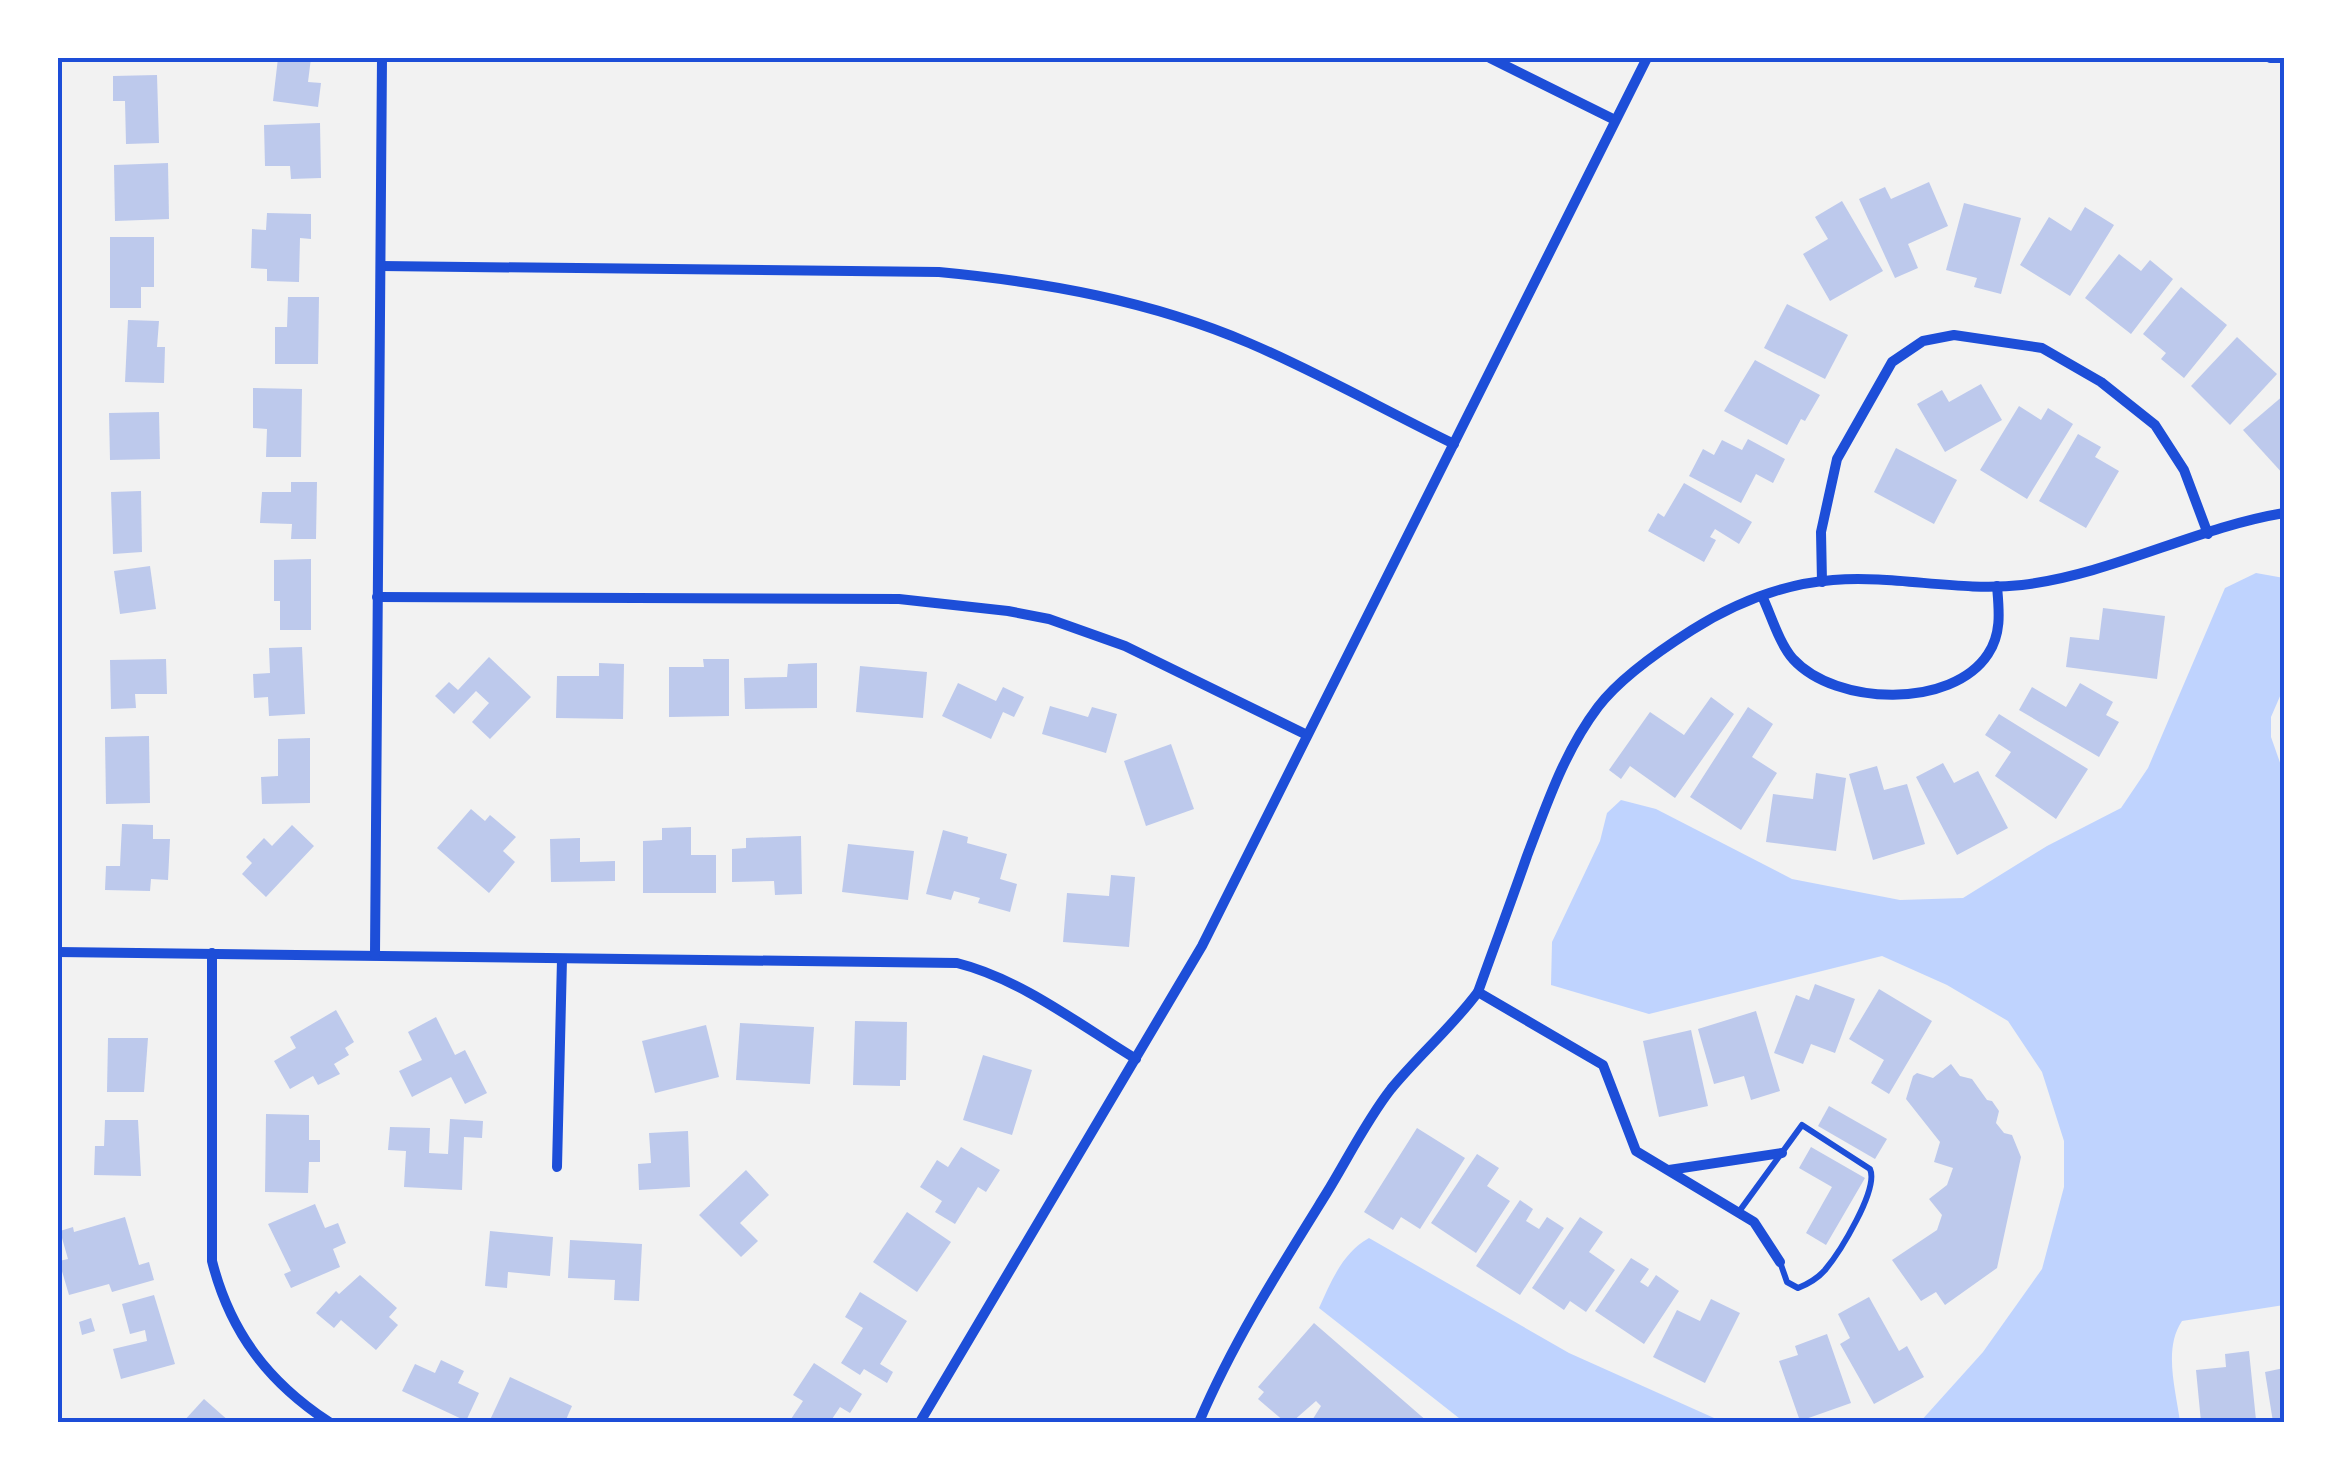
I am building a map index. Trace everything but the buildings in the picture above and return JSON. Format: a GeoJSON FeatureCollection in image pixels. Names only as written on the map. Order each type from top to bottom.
{"type":"FeatureCollection","features":[{"type":"Feature","properties":{"kind":"street"},"geometry":{"type":"LineString","coordinates":[[375,955],[382,58]]}},
{"type":"Feature","properties":{"kind":"street"},"geometry":{"type":"LineString","coordinates":[[1490,58],[1614,120]]}},
{"type":"Feature","properties":{"kind":"street"},"geometry":{"type":"LineString","coordinates":[[920,1422],[1202,946],[1647,58]]}},
{"type":"Feature","properties":{"kind":"street"},"geometry":{"type":"LineString","coordinates":[[2270,58],[2282,58]]}},
{"type":"Feature","properties":{"kind":"street"},"geometry":{"type":"LineString","coordinates":[[381,266],[940,272],[1017,279],[1128,302],[1214,330],[1454,444]]}},
{"type":"Feature","properties":{"kind":"street"},"geometry":{"type":"LineString","coordinates":[[1822,582],[1820,532],[1836,459],[1892,362],[1923,342],[1954,335],[2042,348],[2101,382],[2154,425],[2184,470],[2208,534]]}},
{"type":"Feature","properties":{"kind":"street"},"geometry":{"type":"LineString","coordinates":[[1199,1422],[1218,1376],[1270,1284],[1389,1092],[1458,1019],[1478,992],[1560,766],[1600,704],[1660,650],[1732,605],[1822,582],[1874,578],[1997,586],[2060,579],[2284,514]]}},
{"type":"Feature","properties":{"kind":"street"},"geometry":{"type":"LineString","coordinates":[[1762,596],[1793,658],[1823,679],[1862,694],[1908,693],[1956,683],[1976,670],[1990,651],[2000,625],[1997,586]]}},
{"type":"Feature","properties":{"kind":"street"},"geometry":{"type":"LineString","coordinates":[[378,597],[899,599],[993,609],[1048,619],[1125,646],[1307,735]]}},
{"type":"Feature","properties":{"kind":"street"},"geometry":{"type":"LineString","coordinates":[[58,952],[957,963],[1008,982],[1136,1059]]}},
{"type":"Feature","properties":{"kind":"street"},"geometry":{"type":"LineString","coordinates":[[212,953],[212,1261],[229,1315],[246,1346],[270,1376],[328,1422]]}},
{"type":"Feature","properties":{"kind":"street"},"geometry":{"type":"LineString","coordinates":[[558,1167],[562,958]]}},
{"type":"Feature","properties":{"kind":"street"},"geometry":{"type":"LineString","coordinates":[[1478,992],[1604,1064],[1636,1151],[1754,1222],[1780,1262]]}},
{"type":"Feature","properties":{"kind":"street"},"geometry":{"type":"LineString","coordinates":[[1668,1170],[1782,1153]]}},
{"type":"Feature","properties":{"kind":"lane"},"geometry":{"type":"LineString","coordinates":[[1738,1212],[1802,1125],[1861,1162],[1873,1174],[1853,1226],[1825,1270],[1798,1288],[1788,1282],[1780,1262]]}},
{"type":"Feature","properties":{"kind":"water"},"geometry":{"type":"Polygon","coordinates":[[[2256,573],[2284,578],[2284,687],[2271,717],[2271,737],[2284,774],[2284,1305],[2182,1321],[2172,1357],[2180,1422],[1920,1422],[1983,1352],[2042,1269],[2064,1187],[2064,1141],[2042,1072],[2008,1021],[1947,985],[1882,956],[1649,1014],[1551,985],[1552,942],[1600,841],[1607,813],[1621,800],[1656,809],[1792,879],[1900,900],[1963,898],[2047,846],[2121,808],[2148,768],[2225,588],[2256,573]]]}},
{"type":"Feature","properties":{"kind":"water"},"geometry":{"type":"Polygon","coordinates":[[[1369,1238],[1569,1353],[1723,1422],[1464,1422],[1319,1308],[1344,1260],[1369,1238]]]}}]}
